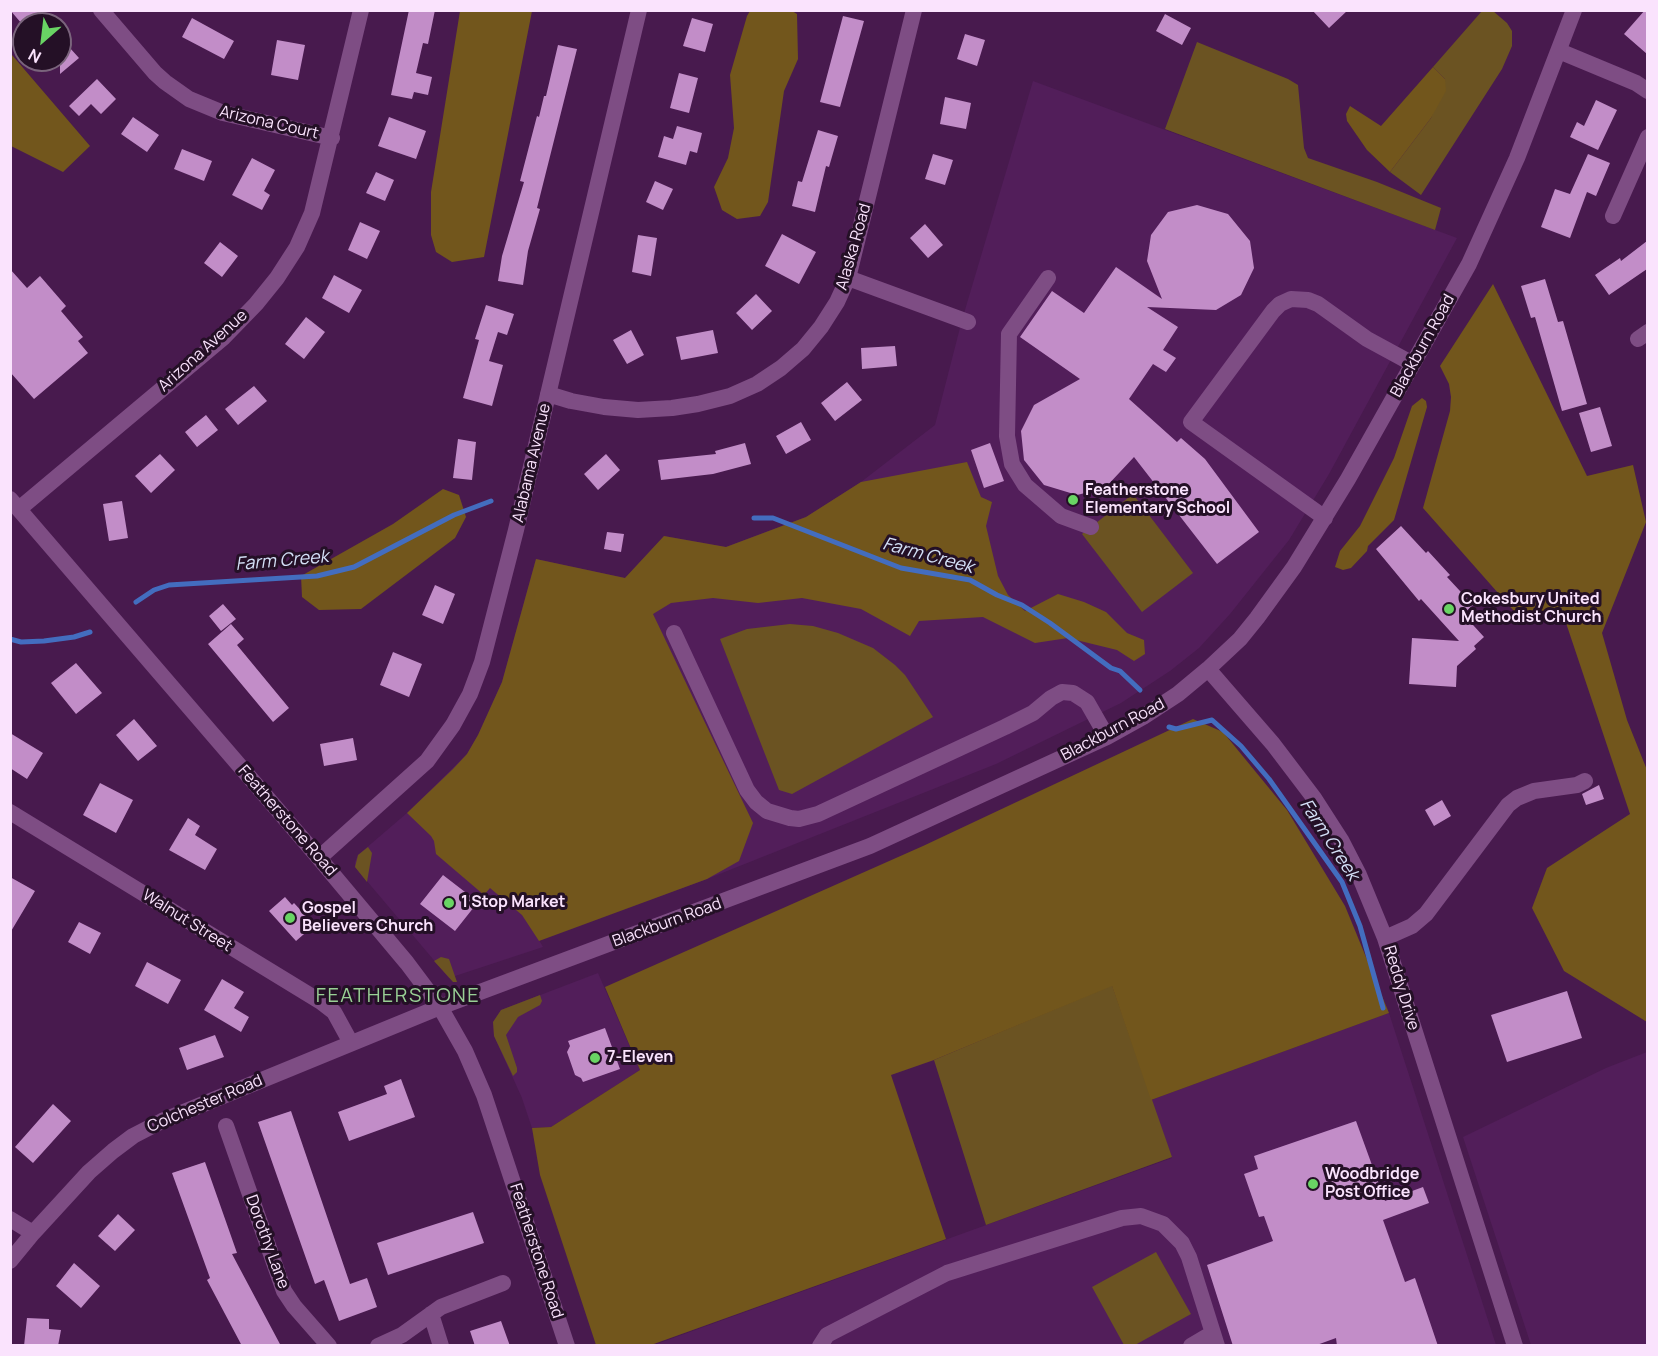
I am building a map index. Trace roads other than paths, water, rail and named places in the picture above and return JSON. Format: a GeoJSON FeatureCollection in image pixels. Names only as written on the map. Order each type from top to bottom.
{"type":"FeatureCollection","features":[{"type":"Feature","properties":{"kind":"street","name":"Arizona Court"},"geometry":{"type":"LineString","coordinates":[[101,10],[155,73],[189,99],[223,113],[332,138]]}},
{"type":"Feature","properties":{"kind":"street","name":"Arizona Avenue"},"geometry":{"type":"LineString","coordinates":[[14,504],[224,337],[277,278],[297,247],[312,213],[362,10]]}},
{"type":"Feature","properties":{"kind":"street","name":"Alabama Avenue"},"geometry":{"type":"LineString","coordinates":[[319,858],[427,761],[453,725],[470,694],[482,662],[549,394],[639,10]]}},
{"type":"Feature","properties":{"kind":"street","name":"Alaska Road"},"geometry":{"type":"LineString","coordinates":[[549,394],[604,407],[638,410],[672,408],[730,396],[757,384],[803,349],[822,327],[837,303],[848,278],[914,10]]}},
{"type":"Feature","properties":{"kind":"street","name":"Blackburn Road"},"geometry":{"type":"LineString","coordinates":[[440,1007],[860,850],[1107,737],[1169,700],[1209,669],[1240,639],[1257,618],[1325,518],[1474,254],[1517,158],[1574,10]]}},
{"type":"Feature","properties":{"kind":"street"},"geometry":{"type":"LineString","coordinates":[[1559,51],[1636,83],[1647,91]]}},
{"type":"Feature","properties":{"kind":"street"},"geometry":{"type":"LineString","coordinates":[[1613,216],[1647,138]]}},
{"type":"Feature","properties":{"kind":"street"},"geometry":{"type":"LineString","coordinates":[[848,278],[968,322]]}},
{"type":"Feature","properties":{"kind":"street"},"geometry":{"type":"LineString","coordinates":[[1048,278],[1010,334],[1007,436],[1012,464],[1025,485],[1061,516],[1091,527]]}},
{"type":"Feature","properties":{"kind":"street"},"geometry":{"type":"LineString","coordinates":[[1325,518],[1191,422],[1273,311],[1286,301],[1298,298],[1318,304],[1367,339],[1413,364]]}},
{"type":"Feature","properties":{"kind":"street","name":"Featherstone Road"},"geometry":{"type":"LineString","coordinates":[[14,504],[319,858],[407,963],[440,1007],[465,1051],[484,1095],[567,1346]]}},
{"type":"Feature","properties":{"kind":"street"},"geometry":{"type":"LineString","coordinates":[[674,633],[747,789],[761,806],[784,817],[800,819],[818,814],[1022,719],[1062,692],[1073,693],[1087,702],[1107,737]]}},
{"type":"Feature","properties":{"kind":"street","name":"Reddy Drive"},"geometry":{"type":"LineString","coordinates":[[1209,669],[1273,744],[1323,812],[1359,875],[1385,938],[1515,1346]]}},
{"type":"Feature","properties":{"kind":"street"},"geometry":{"type":"LineString","coordinates":[[1385,938],[1412,926],[1431,909],[1508,805],[1517,798],[1534,791],[1577,785],[1585,781]]}},
{"type":"Feature","properties":{"kind":"street","name":"Walnut Street"},"geometry":{"type":"LineString","coordinates":[[10,812],[321,1002],[334,1012],[351,1043]]}},
{"type":"Feature","properties":{"kind":"street","name":"Colchester Road"},"geometry":{"type":"LineString","coordinates":[[10,1261],[89,1172],[113,1150],[133,1136],[189,1109],[440,1007]]}},
{"type":"Feature","properties":{"kind":"street","name":"Dorothy Lane"},"geometry":{"type":"LineString","coordinates":[[226,1126],[284,1291],[329,1346]]}},
{"type":"Feature","properties":{"kind":"street"},"geometry":{"type":"LineString","coordinates":[[820,1346],[827,1335],[947,1273],[1131,1216],[1155,1219],[1170,1229],[1182,1243],[1189,1257],[1215,1339],[1191,1346]]}},
{"type":"Feature","properties":{"kind":"street"},"geometry":{"type":"LineString","coordinates":[[10,1219],[33,1233]]}},
{"type":"Feature","properties":{"kind":"street"},"geometry":{"type":"LineString","coordinates":[[378,1346],[402,1335],[446,1304],[502,1283]]}},
{"type":"Feature","properties":{"kind":"street"},"geometry":{"type":"LineString","coordinates":[[431,1314],[441,1346]]}},
{"type":"Feature","properties":{"kind":"waterway","name":"Farm Creek"},"geometry":{"type":"LineString","coordinates":[[136,602],[154,590],[169,585],[317,576],[354,567],[454,515],[491,501]]}},
{"type":"Feature","properties":{"kind":"waterway","name":"Farm Creek"},"geometry":{"type":"LineString","coordinates":[[754,518],[773,518],[901,568],[970,580],[997,595],[1022,605],[1050,623],[1111,668],[1120,671],[1140,690]]}},
{"type":"Feature","properties":{"kind":"waterway","name":"Farm Creek"},"geometry":{"type":"LineString","coordinates":[[10,639],[21,642],[44,641],[74,637],[90,632]]}},
{"type":"Feature","properties":{"kind":"waterway","name":"Farm Creek"},"geometry":{"type":"LineString","coordinates":[[1169,727],[1176,729],[1212,720],[1241,746],[1269,779],[1342,882],[1360,926],[1383,1008]]}},
{"type":"Feature","properties":{"kind":"place","name":"Featherstone Elementary School"},"geometry":{"type":"Point","coordinates":[1073,500]}},
{"type":"Feature","properties":{"kind":"place","name":"Cokesbury United Methodist Church"},"geometry":{"type":"Point","coordinates":[1449,609]}},
{"type":"Feature","properties":{"kind":"place","name":"1 Stop Market"},"geometry":{"type":"Point","coordinates":[449,903]}},
{"type":"Feature","properties":{"kind":"place","name":"Gospel Believers Church"},"geometry":{"type":"Point","coordinates":[290,918]}},
{"type":"Feature","properties":{"kind":"place","name":"7-Eleven"},"geometry":{"type":"Point","coordinates":[595,1058]}},
{"type":"Feature","properties":{"kind":"place","name":"Woodbridge Post Office"},"geometry":{"type":"Point","coordinates":[1313,1184]}},
{"type":"Feature","properties":{"kind":"district","name":"FEATHERSTONE"},"geometry":{"type":"Point","coordinates":[398,996]}}]}
